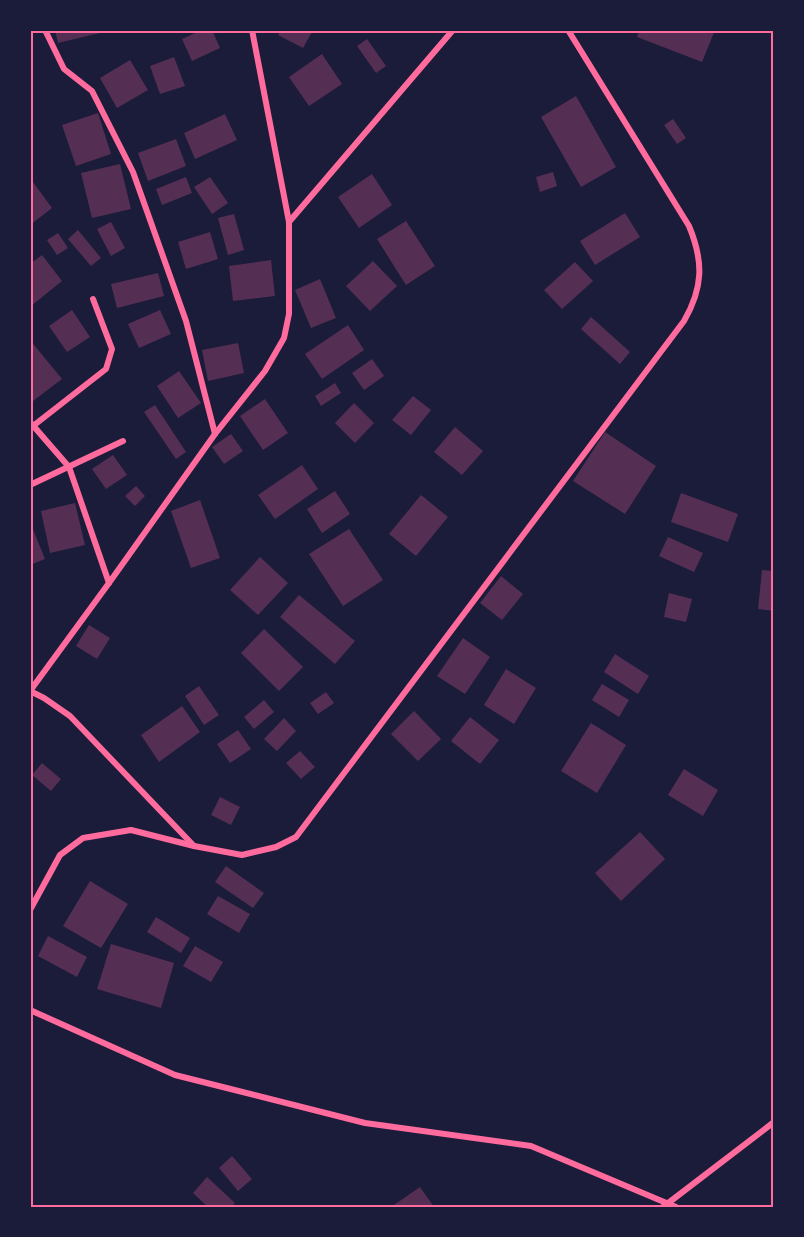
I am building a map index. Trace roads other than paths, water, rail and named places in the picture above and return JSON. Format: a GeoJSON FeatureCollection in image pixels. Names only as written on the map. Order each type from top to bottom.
{"type":"FeatureCollection","features":[{"type":"Feature","properties":{"kind":"street"},"geometry":{"type":"LineString","coordinates":[[45,30],[64,69],[92,91],[132,172],[186,321],[215,434]]}},
{"type":"Feature","properties":{"kind":"street"},"geometry":{"type":"LineString","coordinates":[[194,846],[82,726],[58,706],[30,691],[215,434],[265,371],[284,338],[290,314],[289,222],[252,30]]}},
{"type":"Feature","properties":{"kind":"street"},"geometry":{"type":"LineString","coordinates":[[289,222],[453,30]]}},
{"type":"Feature","properties":{"kind":"street"},"geometry":{"type":"LineString","coordinates":[[30,909],[60,855],[83,838],[131,830],[194,846],[243,855],[276,847],[296,837],[684,321],[697,291],[700,266],[696,241],[568,30]]}},
{"type":"Feature","properties":{"kind":"street"},"geometry":{"type":"LineString","coordinates":[[93,299],[112,350],[106,369],[32,424],[69,467],[109,583]]}},
{"type":"Feature","properties":{"kind":"street"},"geometry":{"type":"LineString","coordinates":[[30,485],[123,441]]}},
{"type":"Feature","properties":{"kind":"street"},"geometry":{"type":"LineString","coordinates":[[30,1010],[175,1075],[365,1123],[531,1146],[665,1205],[676,1207]]}},
{"type":"Feature","properties":{"kind":"street"},"geometry":{"type":"LineString","coordinates":[[665,1205],[774,1122]]}}]}
